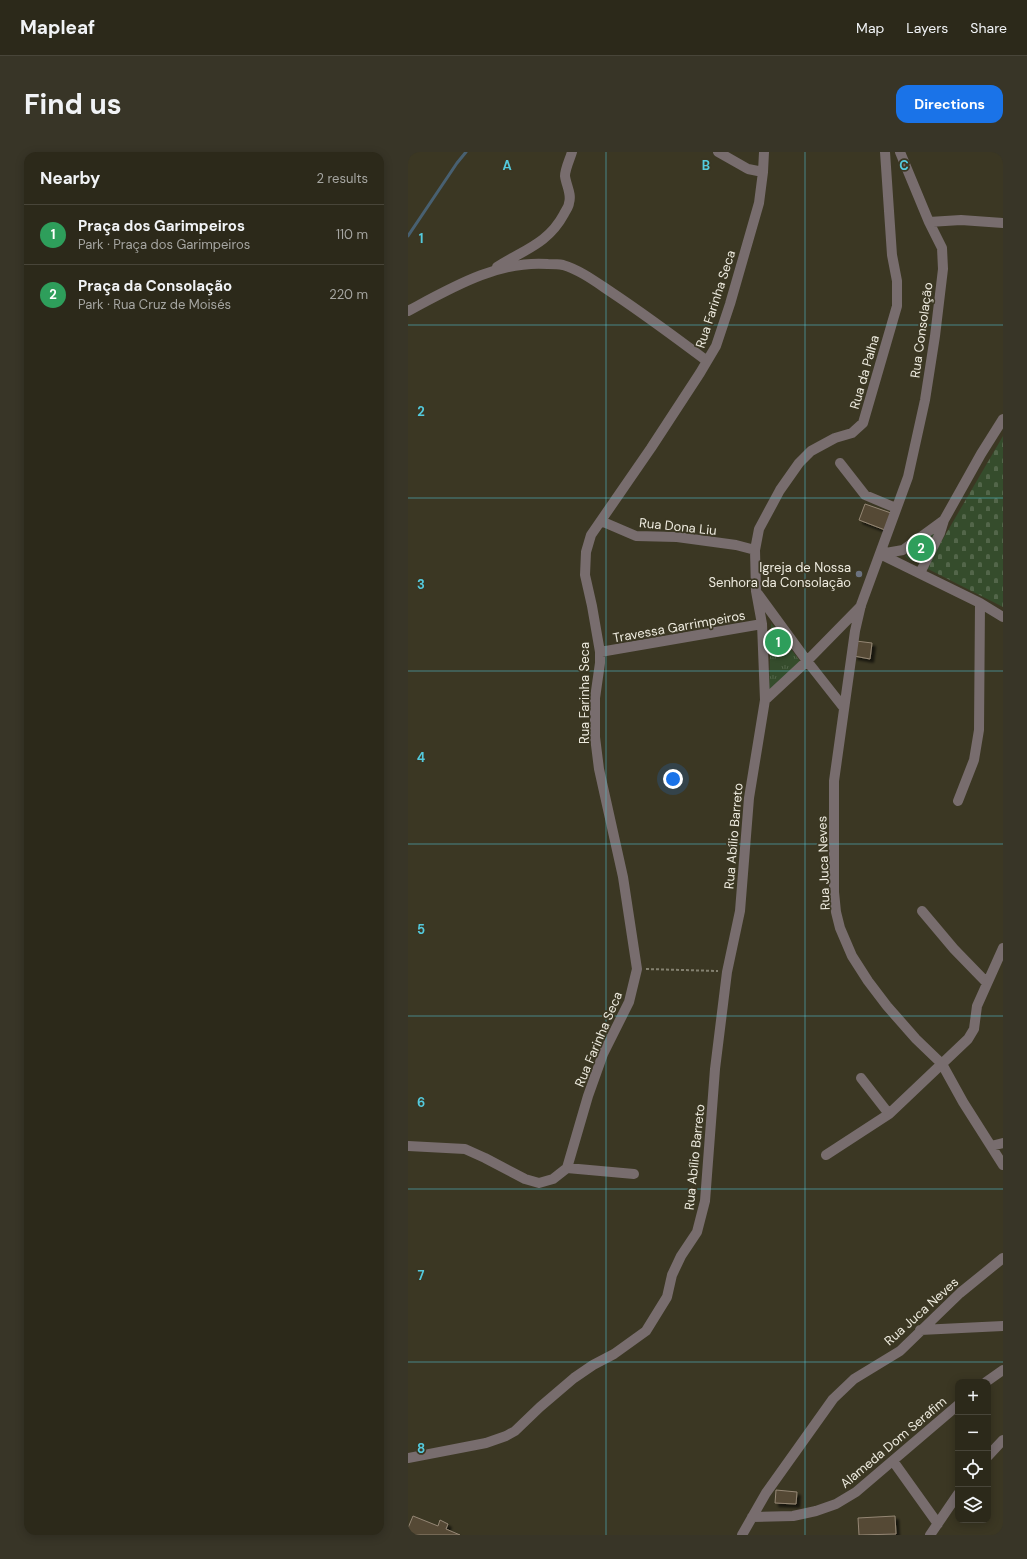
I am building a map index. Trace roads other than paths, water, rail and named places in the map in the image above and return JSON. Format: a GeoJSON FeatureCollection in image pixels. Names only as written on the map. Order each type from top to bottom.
{"type":"FeatureCollection","features":[{"type":"Feature","properties":{"kind":"street"},"geometry":{"type":"LineString","coordinates":[[490,272],[548,236],[561,219],[570,203],[569,188],[565,175],[572,152]]}},
{"type":"Feature","properties":{"kind":"street"},"geometry":{"type":"LineString","coordinates":[[718,152],[748,169],[764,172]]}},
{"type":"Feature","properties":{"kind":"street","name":"Rua Farinha Seca"},"geometry":{"type":"LineString","coordinates":[[567,1168],[588,1096],[603,1054],[629,1002],[637,969],[623,877],[599,768],[595,737],[595,698],[600,664],[600,652],[585,575],[586,552],[590,535],[601,521],[716,346],[730,304],[759,203],[764,172],[764,152]]}},
{"type":"Feature","properties":{"kind":"street","name":"Rua da Palha"},"geometry":{"type":"LineString","coordinates":[[762,624],[756,591],[755,550],[758,529],[780,490],[799,463],[810,451],[835,438],[852,433],[863,423],[897,306],[897,281],[890,233],[885,152]]}},
{"type":"Feature","properties":{"kind":"street","name":"Rua Consolação"},"geometry":{"type":"LineString","coordinates":[[896,508],[908,477],[916,443],[935,336],[943,258],[942,248],[900,152]]}},
{"type":"Feature","properties":{"kind":"street"},"geometry":{"type":"LineString","coordinates":[[930,222],[961,220],[1003,224]]}},
{"type":"Feature","properties":{"kind":"street"},"geometry":{"type":"LineString","coordinates":[[408,311],[443,292],[490,272],[513,266],[539,264],[563,265],[584,274],[647,316],[707,361]]}},
{"type":"Feature","properties":{"kind":"street"},"geometry":{"type":"LineString","coordinates":[[920,573],[940,533],[944,520],[981,454],[1003,419]]}},
{"type":"Feature","properties":{"kind":"street"},"geometry":{"type":"LineString","coordinates":[[840,463],[865,495],[896,508]]}},
{"type":"Feature","properties":{"kind":"street","name":"Rua Juca Neves"},"geometry":{"type":"LineString","coordinates":[[896,508],[861,605],[850,656],[834,781],[834,892],[836,912],[840,928],[852,956],[868,981],[916,1039],[942,1064],[963,1102],[1003,1165]]}},
{"type":"Feature","properties":{"kind":"street"},"geometry":{"type":"LineString","coordinates":[[880,554],[903,550],[944,520]]}},
{"type":"Feature","properties":{"kind":"street","name":"Rua Dona Liu"},"geometry":{"type":"LineString","coordinates":[[601,521],[636,536],[685,538],[736,545],[755,550]]}},
{"type":"Feature","properties":{"kind":"street"},"geometry":{"type":"LineString","coordinates":[[880,554],[980,603],[1003,616]]}},
{"type":"Feature","properties":{"kind":"street"},"geometry":{"type":"LineString","coordinates":[[756,591],[807,661],[844,708]]}},
{"type":"Feature","properties":{"kind":"street"},"geometry":{"type":"LineString","coordinates":[[958,801],[974,760],[979,730],[980,603]]}},
{"type":"Feature","properties":{"kind":"street"},"geometry":{"type":"LineString","coordinates":[[766,700],[807,661],[861,605]]}},
{"type":"Feature","properties":{"kind":"street","name":"Travessa Garrimpeiros"},"geometry":{"type":"LineString","coordinates":[[600,652],[762,624]]}},
{"type":"Feature","properties":{"kind":"street","name":"Rua Abílio Barreto"},"geometry":{"type":"LineString","coordinates":[[408,1458],[486,1443],[506,1436],[515,1431],[574,1378],[593,1365],[614,1354],[646,1331],[667,1297],[672,1275],[681,1256],[697,1232],[705,1201],[715,1069],[727,972],[740,911],[749,798],[766,700],[762,624]]}},
{"type":"Feature","properties":{"kind":"street"},"geometry":{"type":"LineString","coordinates":[[922,911],[954,949],[987,983]]}},
{"type":"Feature","properties":{"kind":"street"},"geometry":{"type":"LineString","coordinates":[[826,1155],[889,1114],[968,1039],[974,1029],[977,1006],[1003,948]]}},
{"type":"Feature","properties":{"kind":"street"},"geometry":{"type":"LineString","coordinates":[[861,1078],[889,1114]]}},
{"type":"Feature","properties":{"kind":"street"},"geometry":{"type":"LineString","coordinates":[[991,1146],[1003,1143]]}},
{"type":"Feature","properties":{"kind":"street"},"geometry":{"type":"LineString","coordinates":[[408,1146],[465,1149],[486,1158],[525,1179],[539,1183],[553,1179],[567,1168],[634,1174]]}},
{"type":"Feature","properties":{"kind":"street","name":"Rua Juca Neves"},"geometry":{"type":"LineString","coordinates":[[752,1516],[766,1493],[833,1399],[854,1379],[900,1351],[960,1293],[1003,1258]]}},
{"type":"Feature","properties":{"kind":"street"},"geometry":{"type":"LineString","coordinates":[[920,1330],[1003,1326]]}},
{"type":"Feature","properties":{"kind":"street"},"geometry":{"type":"LineString","coordinates":[[990,1379],[1003,1370]]}},
{"type":"Feature","properties":{"kind":"street","name":"Alameda Dom Serafim"},"geometry":{"type":"LineString","coordinates":[[752,1516],[793,1516],[816,1511],[836,1504],[856,1492],[955,1408]]}},
{"type":"Feature","properties":{"kind":"street"},"geometry":{"type":"LineString","coordinates":[[991,1453],[1003,1440]]}},
{"type":"Feature","properties":{"kind":"street"},"geometry":{"type":"LineString","coordinates":[[893,1461],[938,1524]]}},
{"type":"Feature","properties":{"kind":"street"},"geometry":{"type":"LineString","coordinates":[[930,1535],[955,1498]]}},
{"type":"Feature","properties":{"kind":"street"},"geometry":{"type":"LineString","coordinates":[[742,1535],[752,1516]]}},
{"type":"Feature","properties":{"kind":"waterway"},"geometry":{"type":"LineString","coordinates":[[408,236],[466,152]]}},
{"type":"Feature","properties":{"kind":"place","name":"Praça da Consolação"},"geometry":{"type":"Point","coordinates":[921,548]}},
{"type":"Feature","properties":{"kind":"place","name":"Igreja de Nossa Senhora da Consolação"},"geometry":{"type":"Point","coordinates":[859,574]}},
{"type":"Feature","properties":{"kind":"place","name":"Praça dos Garimpeiros"},"geometry":{"type":"Point","coordinates":[778,642]}}]}
